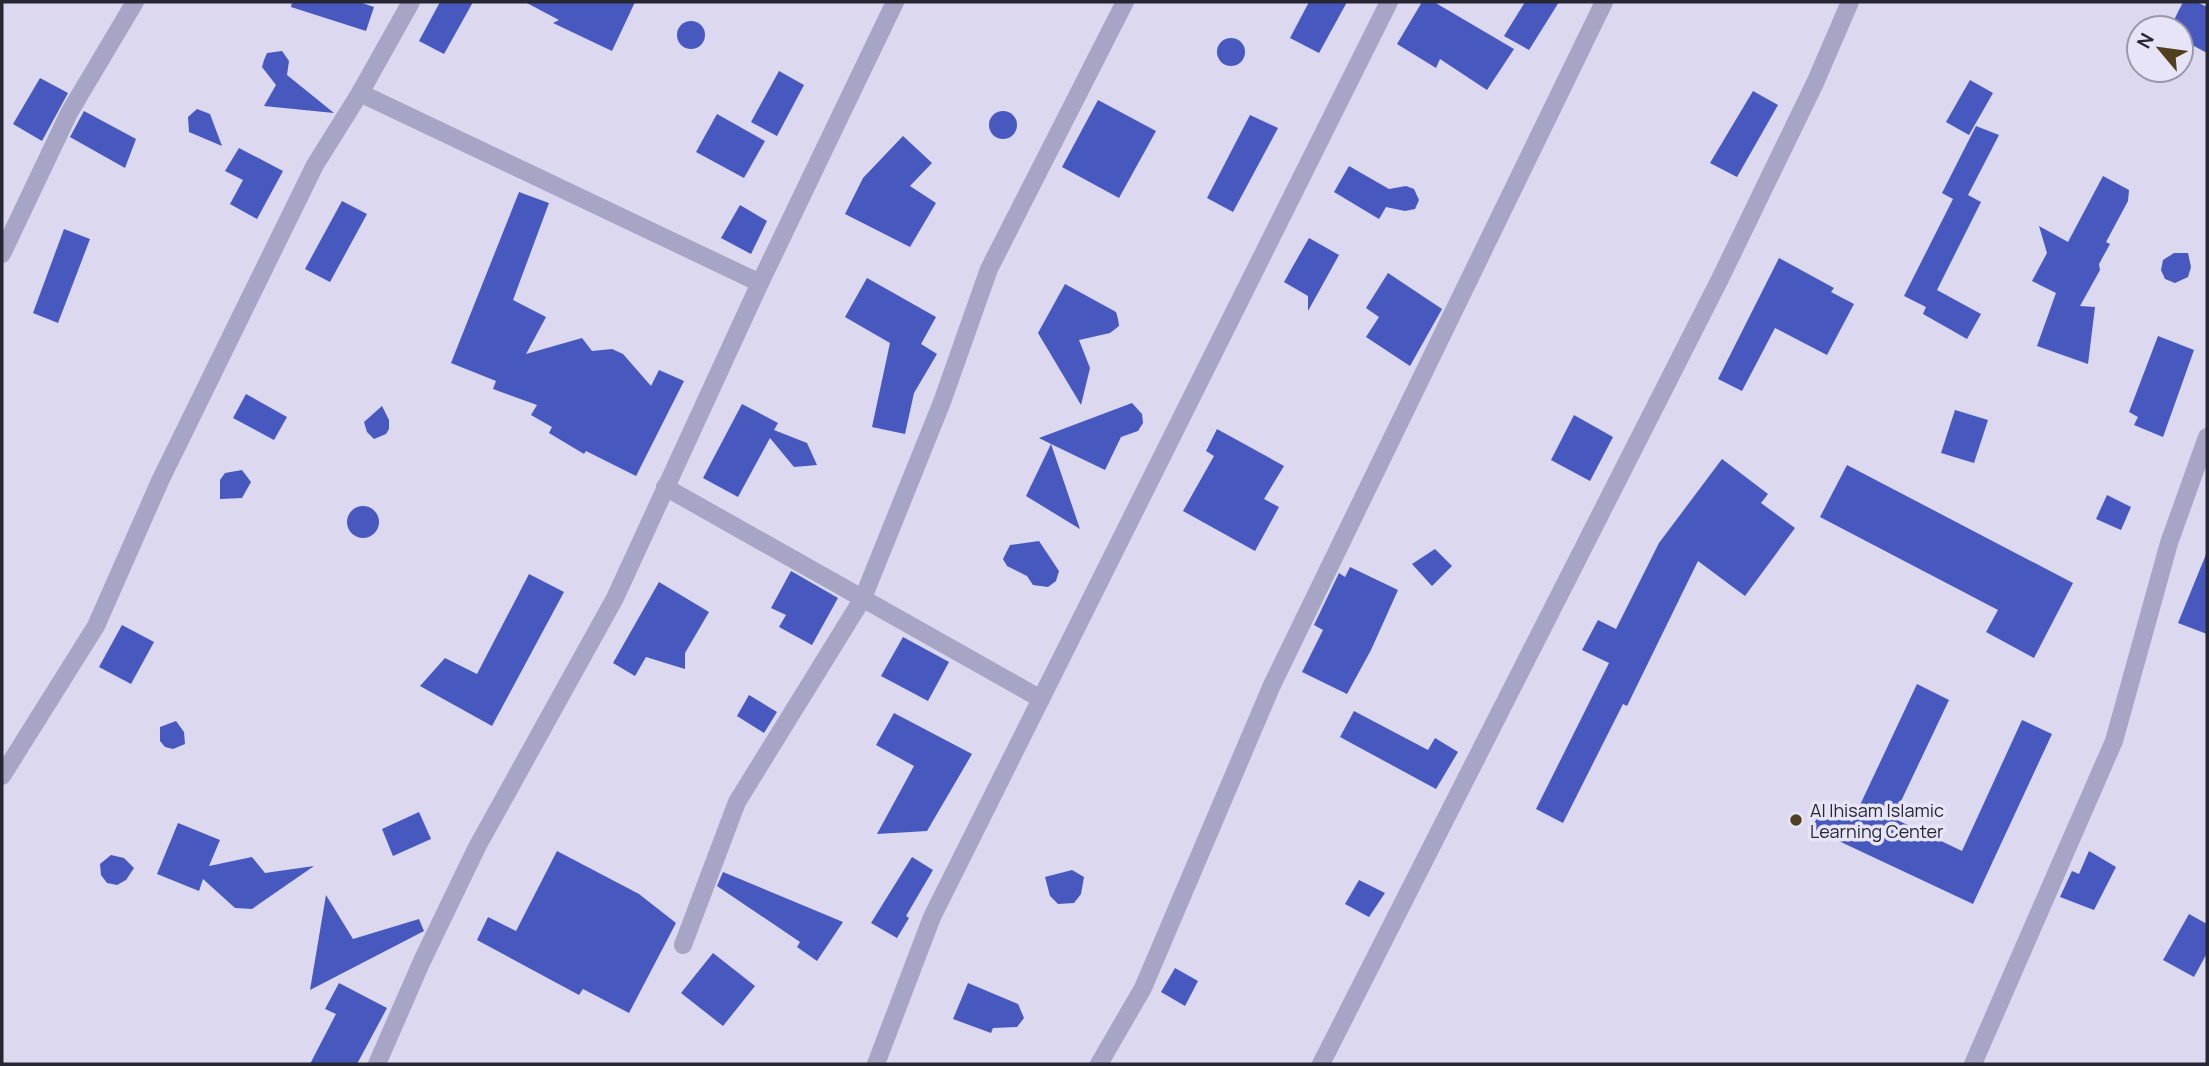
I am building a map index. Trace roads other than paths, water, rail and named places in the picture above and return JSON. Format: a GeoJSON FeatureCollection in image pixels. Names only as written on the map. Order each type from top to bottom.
{"type":"FeatureCollection","features":[{"type":"Feature","properties":{"kind":"street"},"geometry":{"type":"LineString","coordinates":[[2,254],[69,113],[135,2]]}},
{"type":"Feature","properties":{"kind":"street"},"geometry":{"type":"LineString","coordinates":[[2,776],[96,626],[160,481],[315,165],[360,93],[411,2]]}},
{"type":"Feature","properties":{"kind":"street"},"geometry":{"type":"LineString","coordinates":[[377,1064],[422,961],[472,859],[615,598],[760,283],[895,2]]}},
{"type":"Feature","properties":{"kind":"street"},"geometry":{"type":"LineString","coordinates":[[683,946],[737,802],[863,598],[942,402],[989,269],[1125,2]]}},
{"type":"Feature","properties":{"kind":"street"},"geometry":{"type":"LineString","coordinates":[[876,1064],[932,917],[1389,2]]}},
{"type":"Feature","properties":{"kind":"street"},"geometry":{"type":"LineString","coordinates":[[1099,1064],[1143,988],[1272,685],[1604,2]]}},
{"type":"Feature","properties":{"kind":"street"},"geometry":{"type":"LineString","coordinates":[[1321,1064],[1720,279],[1815,83],[1850,2]]}},
{"type":"Feature","properties":{"kind":"street"},"geometry":{"type":"LineString","coordinates":[[360,93],[760,283]]}},
{"type":"Feature","properties":{"kind":"street"},"geometry":{"type":"LineString","coordinates":[[1973,1064],[2114,741],[2169,543],[2207,437]]}},
{"type":"Feature","properties":{"kind":"street"},"geometry":{"type":"LineString","coordinates":[[665,487],[1041,699]]}},
{"type":"Feature","properties":{"kind":"place","name":"Al Ihisam Islamic Learning Center"},"geometry":{"type":"Point","coordinates":[1796,820]}}]}
